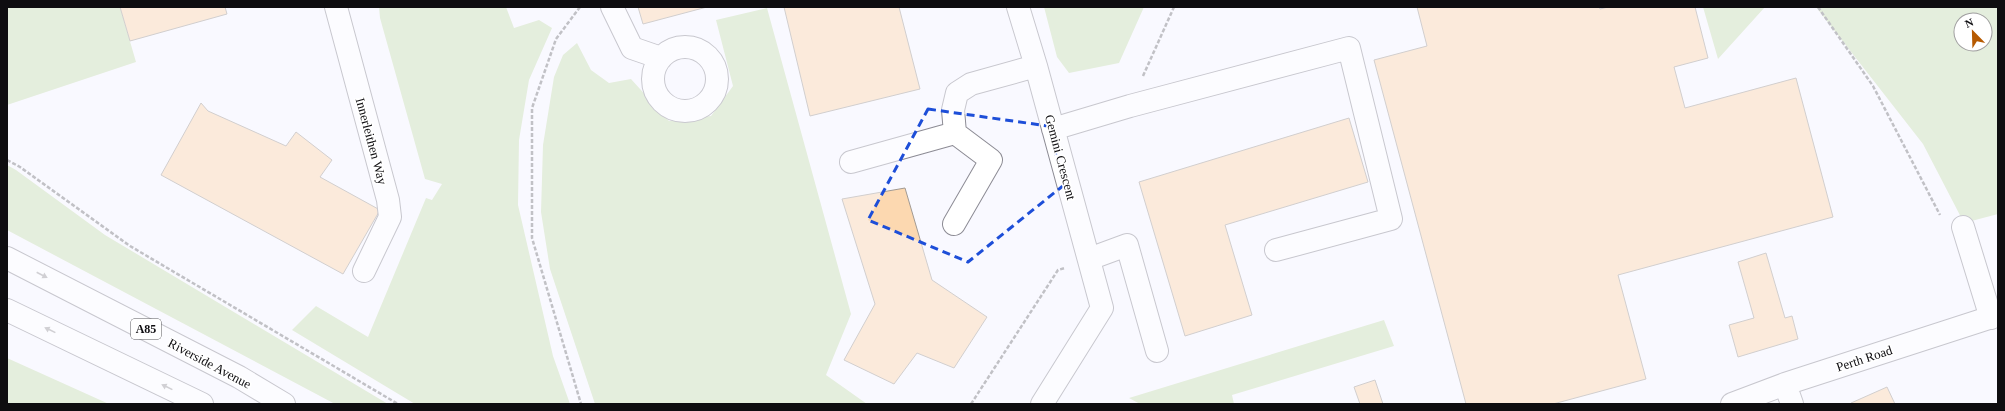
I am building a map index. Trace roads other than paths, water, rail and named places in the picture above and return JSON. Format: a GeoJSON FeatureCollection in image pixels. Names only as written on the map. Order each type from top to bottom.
{"type":"FeatureCollection","features":[{"type":"Feature","properties":{"kind":"street","name":"Innerleithen Way"},"geometry":{"type":"LineString","coordinates":[[336,7],[388,200],[390,217],[364,271]]}},
{"type":"Feature","properties":{"kind":"street"},"geometry":{"type":"LineString","coordinates":[[612,7],[632,48],[661,58]]}},
{"type":"Feature","properties":{"kind":"street","name":"Gemini Crescent"},"geometry":{"type":"LineString","coordinates":[[1018,7],[1054,129],[1102,308],[1042,404]]}},
{"type":"Feature","properties":{"kind":"street"},"geometry":{"type":"LineString","coordinates":[[1054,129],[1130,106],[1349,48],[1391,219],[1276,250]]}},
{"type":"Feature","properties":{"kind":"street"},"geometry":{"type":"LineString","coordinates":[[954,224],[991,160],[955,133],[953,110],[957,93],[971,84],[1036,66]]}},
{"type":"Feature","properties":{"kind":"street"},"geometry":{"type":"LineString","coordinates":[[851,162],[955,133]]}},
{"type":"Feature","properties":{"kind":"street"},"geometry":{"type":"LineString","coordinates":[[1963,227],[1994,316]]}},
{"type":"Feature","properties":{"kind":"street"},"geometry":{"type":"LineString","coordinates":[[1089,259],[1128,245],[1157,351]]}},
{"type":"Feature","properties":{"kind":"street","name":"Riverside Avenue"},"geometry":{"type":"LineString","coordinates":[[7,258],[239,377],[284,404]]}},
{"type":"Feature","properties":{"kind":"street"},"geometry":{"type":"LineString","coordinates":[[7,310],[202,404]]}},
{"type":"Feature","properties":{"kind":"street","name":"Perth Road"},"geometry":{"type":"LineString","coordinates":[[1732,404],[1785,384],[1994,316]]}},
{"type":"Feature","properties":{"kind":"street"},"geometry":{"type":"LineString","coordinates":[[1785,384],[1792,404]]}}]}
